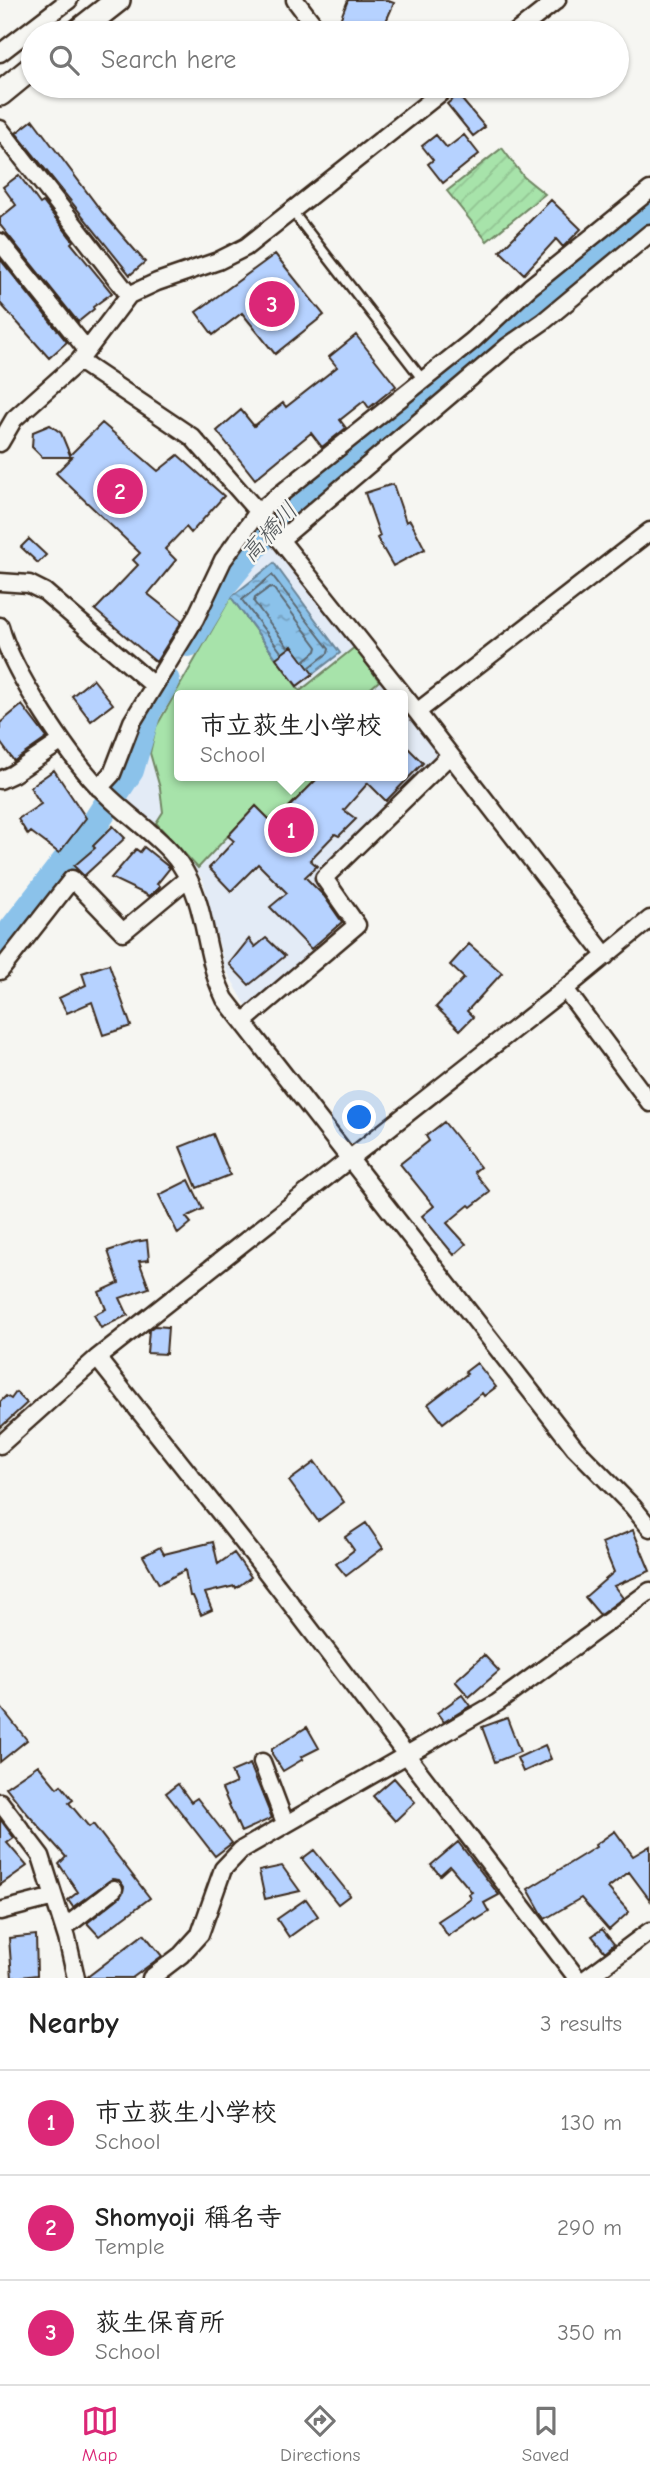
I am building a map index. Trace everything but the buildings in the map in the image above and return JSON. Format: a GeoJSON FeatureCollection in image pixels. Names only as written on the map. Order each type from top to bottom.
{"type":"FeatureCollection","features":[{"type":"Feature","properties":{"kind":"main road"},"geometry":{"type":"LineString","coordinates":[[90,21],[114,1]]}},
{"type":"Feature","properties":{"kind":"main road"},"geometry":{"type":"LineString","coordinates":[[0,94],[21,77]]}},
{"type":"Feature","properties":{"kind":"street"},"geometry":{"type":"LineString","coordinates":[[42,21],[69,0]]}},
{"type":"Feature","properties":{"kind":"street"},"geometry":{"type":"LineString","coordinates":[[295,0],[311,21]]}},
{"type":"Feature","properties":{"kind":"street"},"geometry":{"type":"LineString","coordinates":[[530,21],[557,0]]}},
{"type":"Feature","properties":{"kind":"street"},"geometry":{"type":"LineString","coordinates":[[0,53],[21,37]]}},
{"type":"Feature","properties":{"kind":"street"},"geometry":{"type":"LineString","coordinates":[[0,443],[14,419],[83,356],[129,295],[157,282],[218,261],[246,247],[434,98]]}},
{"type":"Feature","properties":{"kind":"street"},"geometry":{"type":"LineString","coordinates":[[0,129],[129,295]]}},
{"type":"Feature","properties":{"kind":"street"},"geometry":{"type":"LineString","coordinates":[[99,788],[112,774],[132,722],[195,619],[223,561],[258,512],[472,341],[530,287],[650,190]]}},
{"type":"Feature","properties":{"kind":"street"},"geometry":{"type":"LineString","coordinates":[[280,540],[508,346],[544,321],[650,233]]}},
{"type":"Feature","properties":{"kind":"street"},"geometry":{"type":"LineString","coordinates":[[0,242],[83,356],[192,437],[258,512],[399,690]]}},
{"type":"Feature","properties":{"kind":"street"},"geometry":{"type":"LineString","coordinates":[[417,712],[650,531]]}},
{"type":"Feature","properties":{"kind":"street"},"geometry":{"type":"LineString","coordinates":[[0,582],[29,584],[45,592],[153,685]]}},
{"type":"Feature","properties":{"kind":"street"},"geometry":{"type":"LineString","coordinates":[[0,625],[19,671],[62,741],[99,788],[170,853],[188,878],[199,900],[214,971],[225,999],[575,1448],[634,1507],[650,1528]]}},
{"type":"Feature","properties":{"kind":"street"},"geometry":{"type":"LineString","coordinates":[[408,701],[606,956]]}},
{"type":"Feature","properties":{"kind":"street"},"geometry":{"type":"LineString","coordinates":[[0,780],[62,741]]}},
{"type":"Feature","properties":{"kind":"street"},"geometry":{"type":"LineString","coordinates":[[243,1022],[357,925],[324,878],[450,755]]}},
{"type":"Feature","properties":{"kind":"street"},"geometry":{"type":"LineString","coordinates":[[0,971],[72,879],[123,932],[188,878]]}},
{"type":"Feature","properties":{"kind":"street"},"geometry":{"type":"LineString","coordinates":[[0,1445],[97,1358],[650,919]]}},
{"type":"Feature","properties":{"kind":"street"},"geometry":{"type":"LineString","coordinates":[[565,989],[650,1103]]}},
{"type":"Feature","properties":{"kind":"street"},"geometry":{"type":"LineString","coordinates":[[97,1358],[169,1446],[577,1978]]}},
{"type":"Feature","properties":{"kind":"street"},"geometry":{"type":"LineString","coordinates":[[151,1978],[181,1955],[200,1934],[223,1869],[241,1850],[497,1703],[650,1591]]}},
{"type":"Feature","properties":{"kind":"street"},"geometry":{"type":"LineString","coordinates":[[262,1762],[285,1823]]}},
{"type":"Feature","properties":{"kind":"street"},"geometry":{"type":"LineString","coordinates":[[0,1802],[41,1856],[64,1928],[76,1978]]}},
{"type":"Feature","properties":{"kind":"street"},"geometry":{"type":"LineString","coordinates":[[64,1928],[114,1889]]}},
{"type":"Feature","properties":{"kind":"street"},"geometry":{"type":"LineString","coordinates":[[0,1911],[54,1897]]}},
{"type":"Feature","properties":{"kind":"street"},"geometry":{"type":"LineString","coordinates":[[587,1978],[650,1931]]}},
{"type":"Feature","properties":{"kind":"lane"},"geometry":{"type":"LineString","coordinates":[[292,211],[423,380]]}},
{"type":"Feature","properties":{"kind":"shaded area"},"geometry":{"type":"Polygon","coordinates":[[[272,541],[389,690],[175,690],[236,586],[272,541]]]}},
{"type":"Feature","properties":{"kind":"shaded area"},"geometry":{"type":"Polygon","coordinates":[[[174,692],[174,781],[408,781],[408,715],[439,754],[316,875],[346,919],[247,1007],[225,968],[203,880],[162,829],[123,797],[134,782],[151,732],[174,692]]]}},
{"type":"Feature","properties":{"kind":"green space"},"geometry":{"type":"Polygon","coordinates":[[[502,148],[524,177],[545,194],[487,241],[447,191],[502,148]]]}},
{"type":"Feature","properties":{"kind":"green space"},"geometry":{"type":"Polygon","coordinates":[[[231,597],[299,690],[177,690],[231,597]]]}},
{"type":"Feature","properties":{"kind":"green space"},"geometry":{"type":"Polygon","coordinates":[[[355,647],[379,681],[369,690],[301,690],[355,647]]]}},
{"type":"Feature","properties":{"kind":"green space"},"geometry":{"type":"Polygon","coordinates":[[[174,696],[174,781],[315,781],[273,823],[256,806],[198,868],[156,823],[163,812],[160,788],[150,753],[156,727],[174,696]]]}},
{"type":"Feature","properties":{"kind":"water"},"geometry":{"type":"Polygon","coordinates":[[[274,563],[340,653],[297,686],[231,597],[274,563]]]}},
{"type":"Feature","properties":{"kind":"waterway","name":"高橋川"},"geometry":{"type":"LineString","coordinates":[[188,643],[222,586],[284,510],[650,211]]}},
{"type":"Feature","properties":{"kind":"waterway","name":"高橋川"},"geometry":{"type":"LineString","coordinates":[[0,946],[96,822],[130,770],[147,712],[166,681]]}},
{"type":"Feature","properties":{"kind":"place","name":"荻生保育所"},"geometry":{"type":"Point","coordinates":[272,304]}},
{"type":"Feature","properties":{"kind":"place","name":"Shomyoji 稱名寺"},"geometry":{"type":"Point","coordinates":[120,491]}},
{"type":"Feature","properties":{"kind":"place","name":"市立荻生小学校"},"geometry":{"type":"Point","coordinates":[291,830]}}]}
